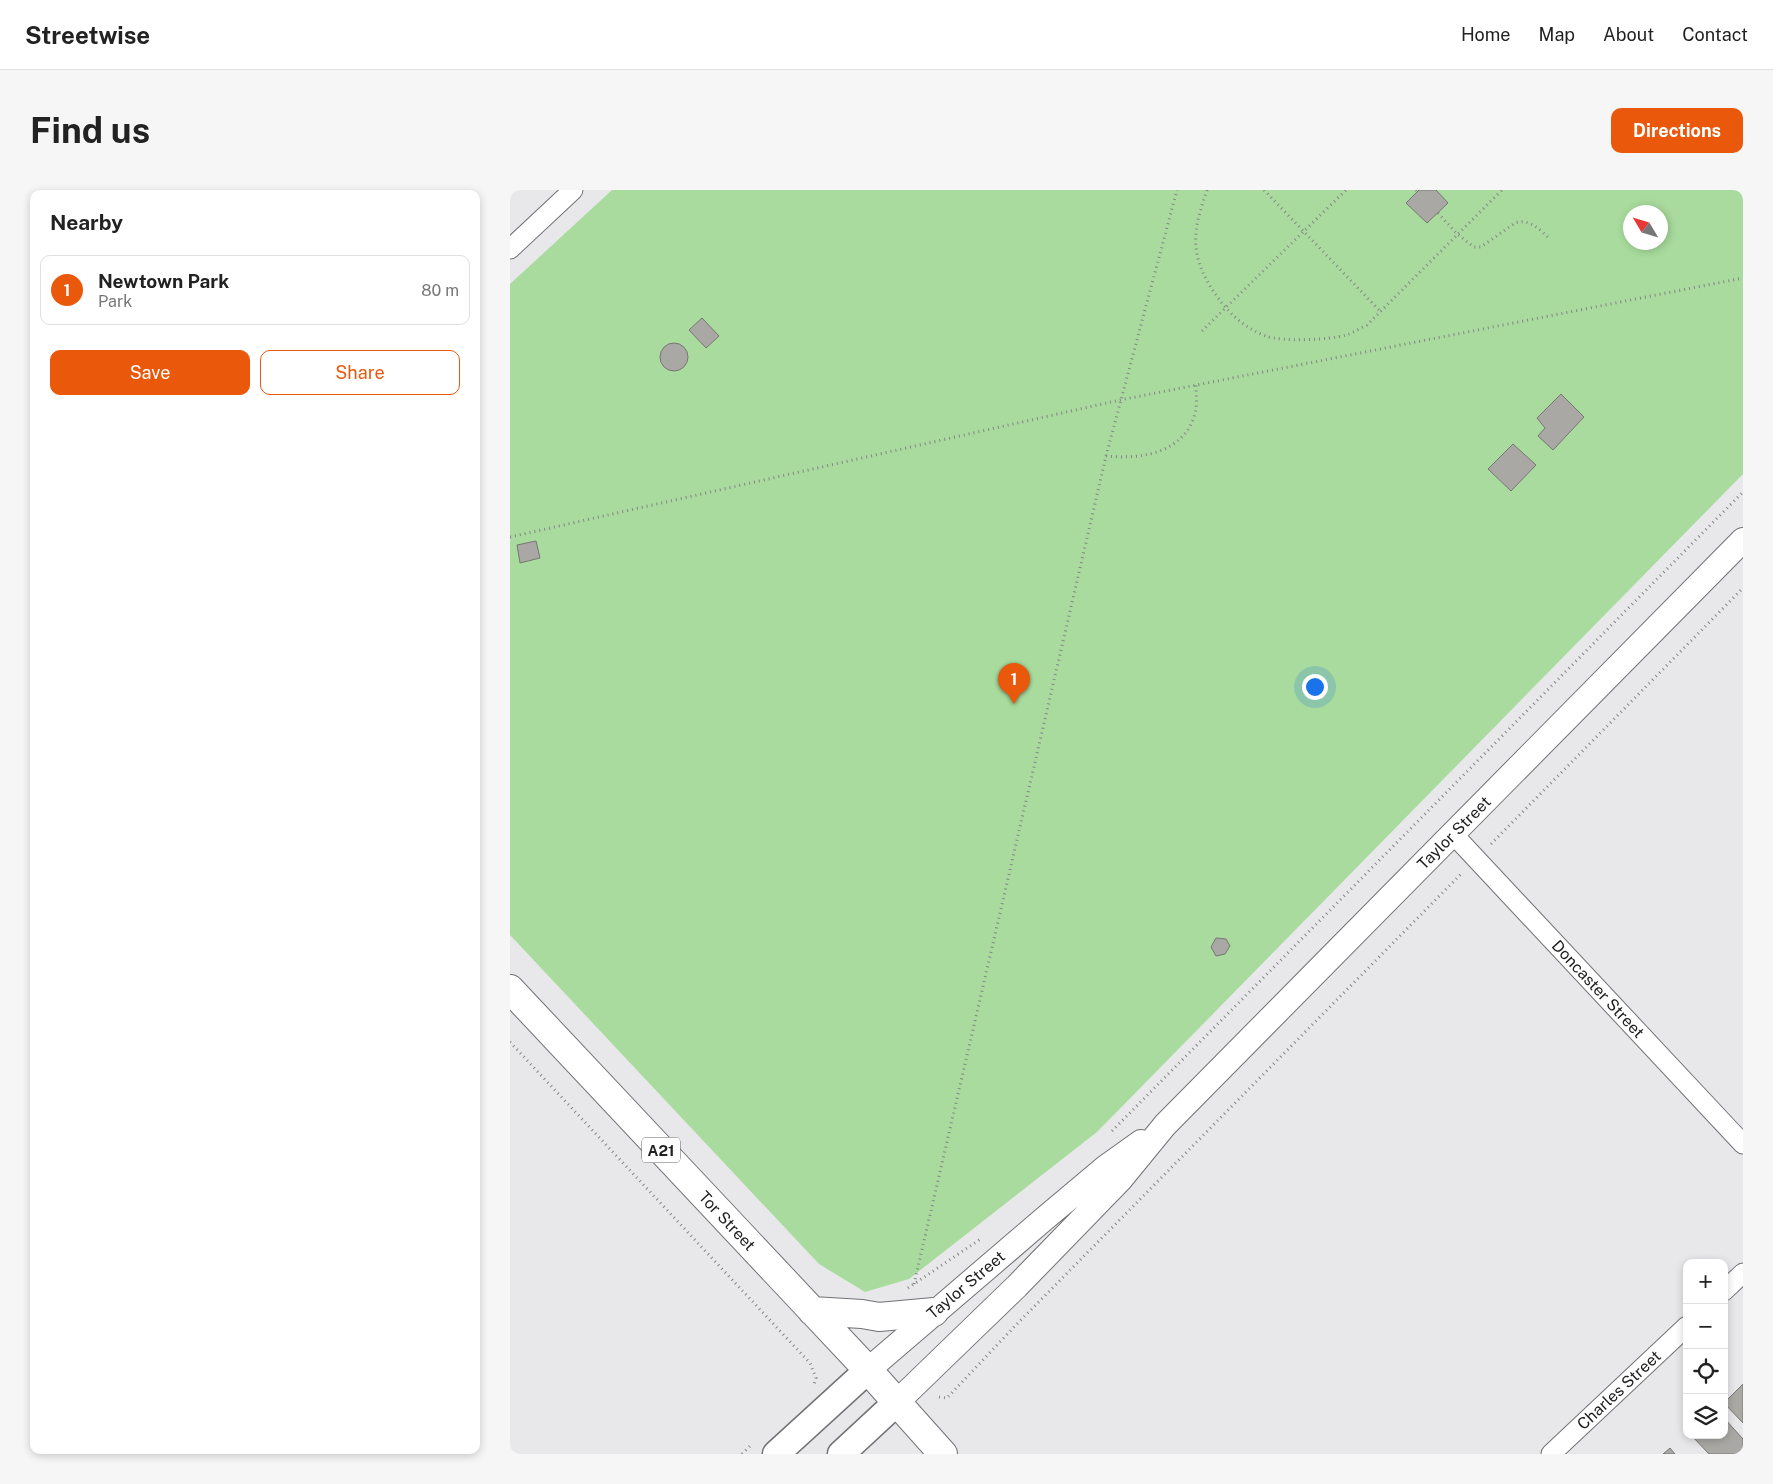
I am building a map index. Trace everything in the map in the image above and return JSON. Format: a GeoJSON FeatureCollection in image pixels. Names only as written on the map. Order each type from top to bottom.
{"type":"FeatureCollection","features":[{"type":"Feature","properties":{"kind":"highway","name":"Tor Street"},"geometry":{"type":"LineString","coordinates":[[510,989],[868,1370],[943,1454]]}},
{"type":"Feature","properties":{"kind":"highway"},"geometry":{"type":"LineString","coordinates":[[812,1311],[879,1317],[934,1312]]}},
{"type":"Feature","properties":{"kind":"main road","name":"Taylor Street"},"geometry":{"type":"LineString","coordinates":[[776,1454],[868,1370]]}},
{"type":"Feature","properties":{"kind":"main road","name":"Taylor Street"},"geometry":{"type":"LineString","coordinates":[[841,1454],[896,1403]]}},
{"type":"Feature","properties":{"kind":"street"},"geometry":{"type":"LineString","coordinates":[[510,249],[573,190]]}},
{"type":"Feature","properties":{"kind":"street","name":"Taylor Street"},"geometry":{"type":"LineString","coordinates":[[896,1403],[1016,1286],[1120,1180],[1165,1125],[1743,540]]}},
{"type":"Feature","properties":{"kind":"street","name":"Doncaster Street"},"geometry":{"type":"LineString","coordinates":[[1453,834],[1743,1144]]}},
{"type":"Feature","properties":{"kind":"street","name":"Taylor Street"},"geometry":{"type":"LineString","coordinates":[[868,1370],[1106,1167],[1165,1125]]}},
{"type":"Feature","properties":{"kind":"street"},"geometry":{"type":"LineString","coordinates":[[1728,1287],[1743,1273]]}},
{"type":"Feature","properties":{"kind":"street","name":"Charles Street"},"geometry":{"type":"LineString","coordinates":[[1550,1454],[1683,1330]]}},
{"type":"Feature","properties":{"kind":"path"},"geometry":{"type":"LineString","coordinates":[[914,1285],[1106,456],[1177,190]]}},
{"type":"Feature","properties":{"kind":"path"},"geometry":{"type":"LineString","coordinates":[[1207,190],[1199,214],[1196,246],[1200,268],[1209,285],[1224,308],[1245,325],[1267,337],[1296,340],[1346,335],[1367,325],[1502,190]]}},
{"type":"Feature","properties":{"kind":"path"},"geometry":{"type":"LineString","coordinates":[[1264,190],[1380,311]]}},
{"type":"Feature","properties":{"kind":"path"},"geometry":{"type":"LineString","coordinates":[[1202,331],[1346,190]]}},
{"type":"Feature","properties":{"kind":"path"},"geometry":{"type":"LineString","coordinates":[[1438,213],[1457,234],[1474,247],[1481,247],[1515,223],[1521,221],[1528,222],[1550,239]]}},
{"type":"Feature","properties":{"kind":"path"},"geometry":{"type":"LineString","coordinates":[[510,537],[1120,400],[1743,278]]}},
{"type":"Feature","properties":{"kind":"path"},"geometry":{"type":"LineString","coordinates":[[1106,456],[1142,457],[1158,453],[1172,445],[1186,432],[1193,420],[1196,408],[1196,386]]}},
{"type":"Feature","properties":{"kind":"path"},"geometry":{"type":"LineString","coordinates":[[1107,1136],[1743,492]]}},
{"type":"Feature","properties":{"kind":"path"},"geometry":{"type":"LineString","coordinates":[[939,1397],[947,1398],[1015,1326],[1743,588]]}},
{"type":"Feature","properties":{"kind":"path"},"geometry":{"type":"LineString","coordinates":[[510,1042],[810,1363],[816,1378]]}},
{"type":"Feature","properties":{"kind":"path"},"geometry":{"type":"LineString","coordinates":[[907,1288],[984,1237]]}},
{"type":"Feature","properties":{"kind":"green space"},"geometry":{"type":"Polygon","coordinates":[[[612,190],[1743,190],[1743,474],[1097,1132],[909,1279],[865,1292],[819,1264],[510,935],[510,284],[612,190]]]}},
{"type":"Feature","properties":{"kind":"building"},"geometry":{"type":"Polygon","coordinates":[[[1419,190],[1436,190],[1448,203],[1427,223],[1406,203],[1419,190]]]}},
{"type":"Feature","properties":{"kind":"building"},"geometry":{"type":"Polygon","coordinates":[[[702,318],[719,336],[706,348],[689,330],[702,318]]]}},
{"type":"Feature","properties":{"kind":"building"},"geometry":{"type":"Polygon","coordinates":[[[674,343],[684,347],[688,357],[684,367],[674,371],[664,367],[660,357],[664,347],[674,343]]]}},
{"type":"Feature","properties":{"kind":"building"},"geometry":{"type":"Polygon","coordinates":[[[1561,394],[1584,417],[1553,450],[1538,436],[1545,428],[1537,418],[1561,394]]]}},
{"type":"Feature","properties":{"kind":"building"},"geometry":{"type":"Polygon","coordinates":[[[1513,444],[1536,465],[1511,491],[1488,469],[1513,444]]]}},
{"type":"Feature","properties":{"kind":"building"},"geometry":{"type":"Polygon","coordinates":[[[536,541],[540,558],[520,563],[517,545],[536,541]]]}},
{"type":"Feature","properties":{"kind":"building"},"geometry":{"type":"Polygon","coordinates":[[[1216,938],[1226,939],[1230,946],[1225,954],[1216,956],[1211,947],[1216,938]]]}},
{"type":"Feature","properties":{"kind":"building"},"geometry":{"type":"Polygon","coordinates":[[[1743,1384],[1743,1423],[1728,1407],[1728,1399],[1743,1384]]]}},
{"type":"Feature","properties":{"kind":"building"},"geometry":{"type":"Polygon","coordinates":[[[1728,1422],[1743,1439],[1743,1452],[1741,1454],[1709,1454],[1695,1439],[1728,1439],[1728,1422]]]}},
{"type":"Feature","properties":{"kind":"building"},"geometry":{"type":"Polygon","coordinates":[[[1670,1448],[1675,1454],[1663,1454],[1670,1448]]]}},
{"type":"Feature","properties":{"kind":"place","name":"Newtown Park"},"geometry":{"type":"Point","coordinates":[1014,704]}}]}
